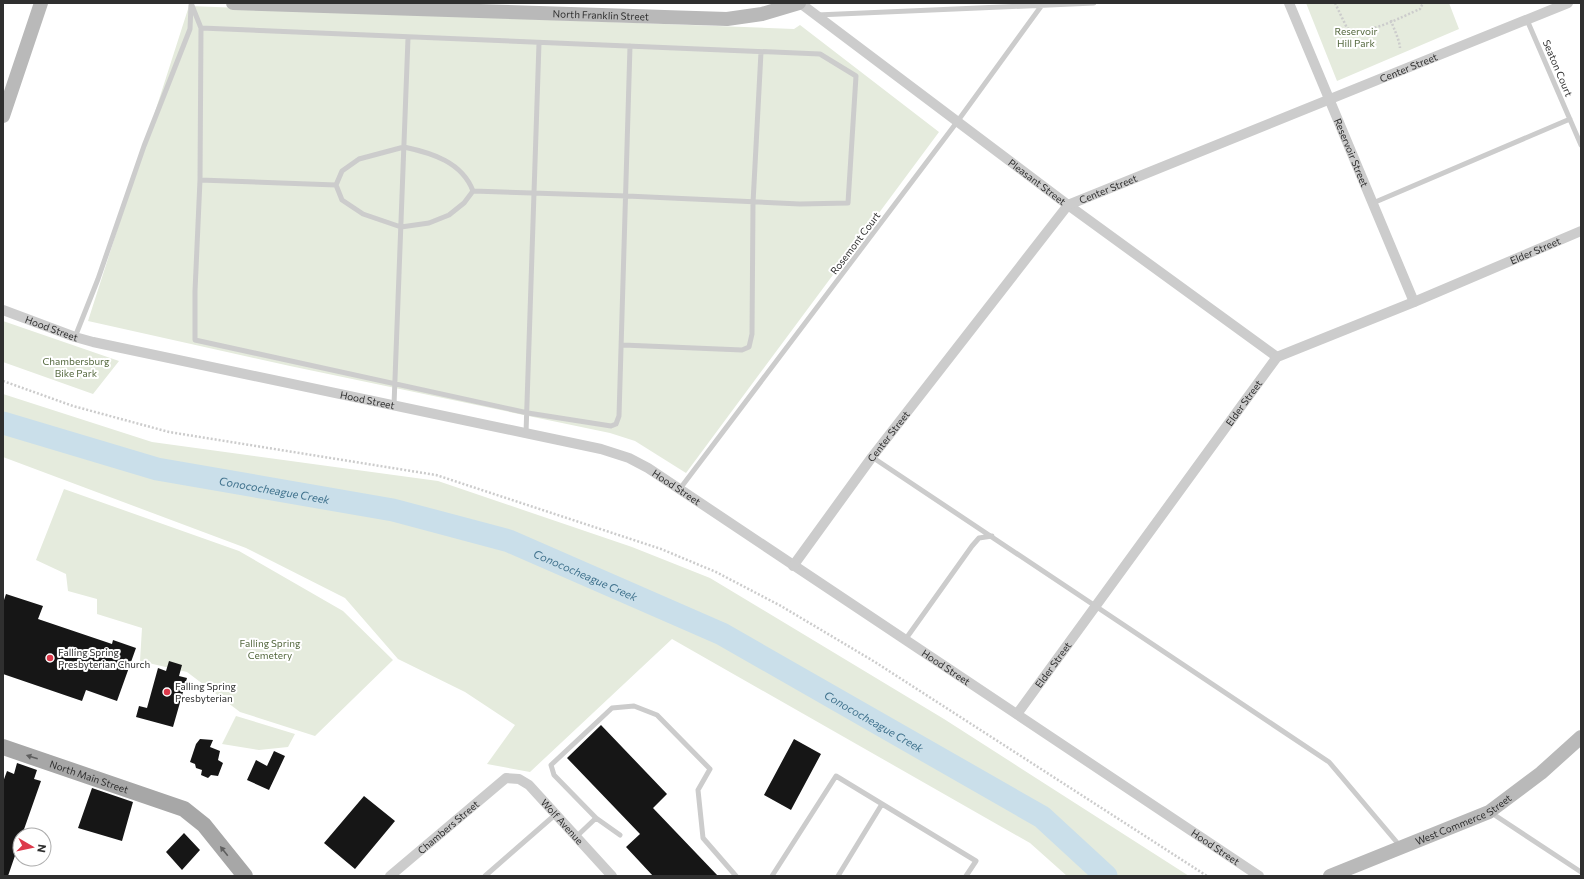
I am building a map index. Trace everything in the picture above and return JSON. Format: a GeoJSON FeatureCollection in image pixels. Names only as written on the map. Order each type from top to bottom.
{"type":"FeatureCollection","features":[{"type":"Feature","properties":{"kind":"main road","name":"North Main Street"},"geometry":{"type":"LineString","coordinates":[[3,747],[176,805],[198,819],[245,876]]}},
{"type":"Feature","properties":{"kind":"street"},"geometry":{"type":"LineString","coordinates":[[3,116],[41,3]]}},
{"type":"Feature","properties":{"kind":"street","name":"North Franklin Street"},"geometry":{"type":"LineString","coordinates":[[233,3],[481,7],[727,19],[762,14],[799,3]]}},
{"type":"Feature","properties":{"kind":"street","name":"Pleasant Street"},"geometry":{"type":"LineString","coordinates":[[799,3],[1068,205],[1277,357]]}},
{"type":"Feature","properties":{"kind":"street","name":"Reservoir Street"},"geometry":{"type":"LineString","coordinates":[[1289,3],[1414,302]]}},
{"type":"Feature","properties":{"kind":"street","name":"Center Street"},"geometry":{"type":"LineString","coordinates":[[793,566],[872,456],[1068,205],[1568,3]]}},
{"type":"Feature","properties":{"kind":"street","name":"Elder Street"},"geometry":{"type":"LineString","coordinates":[[1017,714],[1277,357],[1414,302],[1581,231]]}},
{"type":"Feature","properties":{"kind":"street","name":"Hood Street"},"geometry":{"type":"LineString","coordinates":[[3,310],[75,337],[601,449],[629,458],[648,468],[1258,876]]}},
{"type":"Feature","properties":{"kind":"street","name":"West Commerce Street"},"geometry":{"type":"LineString","coordinates":[[1330,876],[1489,812],[1541,773],[1581,737]]}},
{"type":"Feature","properties":{"kind":"street","name":"Wolf Avenue"},"geometry":{"type":"LineString","coordinates":[[506,778],[519,779],[529,785],[612,876]]}},
{"type":"Feature","properties":{"kind":"street","name":"Chambers Street"},"geometry":{"type":"LineString","coordinates":[[390,876],[506,778]]}},
{"type":"Feature","properties":{"kind":"lane"},"geometry":{"type":"LineString","coordinates":[[191,3],[201,28],[200,180],[195,291],[195,340],[395,382],[528,413],[610,426],[616,424],[619,416],[623,344],[630,46]]}},
{"type":"Feature","properties":{"kind":"lane"},"geometry":{"type":"LineString","coordinates":[[75,337],[98,279],[144,146],[190,30],[191,3]]}},
{"type":"Feature","properties":{"kind":"lane"},"geometry":{"type":"LineString","coordinates":[[814,15],[1042,4],[1094,3]]}},
{"type":"Feature","properties":{"kind":"lane","name":"Rosemont Court"},"geometry":{"type":"LineString","coordinates":[[679,490],[957,122],[1042,4]]}},
{"type":"Feature","properties":{"kind":"lane","name":"Seaton Court"},"geometry":{"type":"LineString","coordinates":[[1527,20],[1581,145]]}},
{"type":"Feature","properties":{"kind":"lane"},"geometry":{"type":"LineString","coordinates":[[201,28],[408,38],[820,54],[856,76],[848,203],[753,203],[535,192],[474,191]]}},
{"type":"Feature","properties":{"kind":"lane"},"geometry":{"type":"LineString","coordinates":[[394,405],[408,38]]}},
{"type":"Feature","properties":{"kind":"lane"},"geometry":{"type":"LineString","coordinates":[[526,433],[528,413],[539,43]]}},
{"type":"Feature","properties":{"kind":"lane"},"geometry":{"type":"LineString","coordinates":[[623,344],[742,350],[749,347],[752,334],[753,203],[760,52]]}},
{"type":"Feature","properties":{"kind":"lane"},"geometry":{"type":"LineString","coordinates":[[1373,203],[1570,119]]}},
{"type":"Feature","properties":{"kind":"lane"},"geometry":{"type":"LineString","coordinates":[[404,147],[425,151],[459,169],[469,180],[474,191],[464,203],[449,215],[429,223],[401,227],[363,214],[342,200],[336,185],[342,171],[359,159],[404,147]]}},
{"type":"Feature","properties":{"kind":"lane"},"geometry":{"type":"LineString","coordinates":[[200,180],[336,185]]}},
{"type":"Feature","properties":{"kind":"lane"},"geometry":{"type":"LineString","coordinates":[[872,456],[1329,762],[1401,847]]}},
{"type":"Feature","properties":{"kind":"lane"},"geometry":{"type":"LineString","coordinates":[[905,640],[972,546],[979,538],[992,536]]}},
{"type":"Feature","properties":{"kind":"lane"},"geometry":{"type":"LineString","coordinates":[[620,835],[596,818],[554,775],[551,765],[612,708],[634,706],[657,715],[710,769],[698,790],[703,838],[736,876]]}},
{"type":"Feature","properties":{"kind":"lane"},"geometry":{"type":"LineString","coordinates":[[772,876],[836,776],[976,861],[966,876]]}},
{"type":"Feature","properties":{"kind":"lane"},"geometry":{"type":"LineString","coordinates":[[838,876],[882,804]]}},
{"type":"Feature","properties":{"kind":"lane"},"geometry":{"type":"LineString","coordinates":[[1489,812],[1581,872]]}},
{"type":"Feature","properties":{"kind":"lane"},"geometry":{"type":"LineString","coordinates":[[485,876],[556,814]]}},
{"type":"Feature","properties":{"kind":"lane"},"geometry":{"type":"LineString","coordinates":[[576,837],[596,818]]}},
{"type":"Feature","properties":{"kind":"path"},"geometry":{"type":"LineString","coordinates":[[1335,3],[1343,23],[1352,31],[1365,31],[1420,9],[1423,3]]}},
{"type":"Feature","properties":{"kind":"path"},"geometry":{"type":"LineString","coordinates":[[1391,20],[1394,31],[1399,40],[1400,48]]}},
{"type":"Feature","properties":{"kind":"path"},"geometry":{"type":"LineString","coordinates":[[3,382],[73,406],[169,432],[436,475],[661,549],[716,572],[788,610],[875,662],[1207,876]]}},
{"type":"Feature","properties":{"kind":"green space","name":"Reservoir Hill Park"},"geometry":{"type":"Polygon","coordinates":[[[1306,3],[1449,3],[1459,29],[1337,81],[1306,3]]]}},
{"type":"Feature","properties":{"kind":"green space"},"geometry":{"type":"Polygon","coordinates":[[[189,6],[794,29],[800,25],[939,132],[686,473],[635,441],[610,433],[290,366],[88,321],[189,6]]]}},
{"type":"Feature","properties":{"kind":"green space","name":"Chambersburg Bike Park"},"geometry":{"type":"Polygon","coordinates":[[[3,321],[119,361],[93,394],[3,362],[3,321]]]}},
{"type":"Feature","properties":{"kind":"green space"},"geometry":{"type":"Polygon","coordinates":[[[3,394],[152,442],[438,481],[632,547],[710,578],[944,719],[1189,876],[1067,876],[1030,843],[672,639],[530,772],[487,764],[515,725],[465,692],[398,659],[345,598],[246,548],[3,457],[3,394]]]}},
{"type":"Feature","properties":{"kind":"green space","name":"Falling Spring Cemetery"},"geometry":{"type":"Polygon","coordinates":[[[64,489],[239,551],[343,611],[393,660],[315,736],[240,712],[187,672],[140,661],[142,628],[97,614],[97,599],[68,591],[66,574],[36,560],[64,489]]]}},
{"type":"Feature","properties":{"kind":"green space"},"geometry":{"type":"Polygon","coordinates":[[[236,716],[295,734],[288,747],[259,750],[222,744],[236,716]]]}},
{"type":"Feature","properties":{"kind":"building","name":"Falling Spring Presbyterian Church"},"geometry":{"type":"Polygon","coordinates":[[[6,594],[43,606],[38,619],[112,644],[113,640],[136,648],[117,701],[86,690],[82,701],[3,674],[3,603],[6,594]]]}},
{"type":"Feature","properties":{"kind":"building","name":"Falling Spring Presbyterian"},"geometry":{"type":"Polygon","coordinates":[[[169,661],[182,665],[179,676],[187,678],[173,727],[136,717],[139,706],[147,708],[158,668],[166,671],[169,661]]]}},
{"type":"Feature","properties":{"kind":"building"},"geometry":{"type":"Polygon","coordinates":[[[601,725],[667,794],[653,808],[718,876],[653,876],[626,847],[640,834],[567,758],[601,725]]]}},
{"type":"Feature","properties":{"kind":"building"},"geometry":{"type":"Polygon","coordinates":[[[200,739],[213,740],[210,747],[220,751],[218,760],[223,763],[218,776],[211,775],[208,778],[201,775],[202,770],[196,768],[195,764],[190,762],[196,744],[200,739]]]}},
{"type":"Feature","properties":{"kind":"building"},"geometry":{"type":"Polygon","coordinates":[[[794,739],[821,754],[791,810],[764,795],[794,739]]]}},
{"type":"Feature","properties":{"kind":"building"},"geometry":{"type":"Polygon","coordinates":[[[274,751],[285,756],[269,790],[247,780],[256,760],[267,766],[274,751]]]}},
{"type":"Feature","properties":{"kind":"building"},"geometry":{"type":"Polygon","coordinates":[[[17,763],[37,770],[34,779],[41,781],[25,827],[12,827],[12,864],[8,876],[3,876],[3,782],[7,771],[14,774],[17,763]]]}},
{"type":"Feature","properties":{"kind":"building"},"geometry":{"type":"Polygon","coordinates":[[[92,788],[133,802],[122,841],[78,828],[92,788]]]}},
{"type":"Feature","properties":{"kind":"building"},"geometry":{"type":"Polygon","coordinates":[[[364,796],[395,821],[355,869],[324,843],[364,796]]]}},
{"type":"Feature","properties":{"kind":"building"},"geometry":{"type":"Polygon","coordinates":[[[184,833],[200,850],[182,870],[166,852],[184,833]]]}},
{"type":"Feature","properties":{"kind":"waterway","name":"Conococheague Creek"},"geometry":{"type":"LineString","coordinates":[[3,423],[157,469],[393,510],[509,541],[722,634],[1042,817],[1106,876]]}},
{"type":"Feature","properties":{"kind":"place","name":"Falling Spring Presbyterian Church"},"geometry":{"type":"Point","coordinates":[50,658]}},
{"type":"Feature","properties":{"kind":"place","name":"Falling Spring Presbyterian"},"geometry":{"type":"Point","coordinates":[167,692]}}]}
